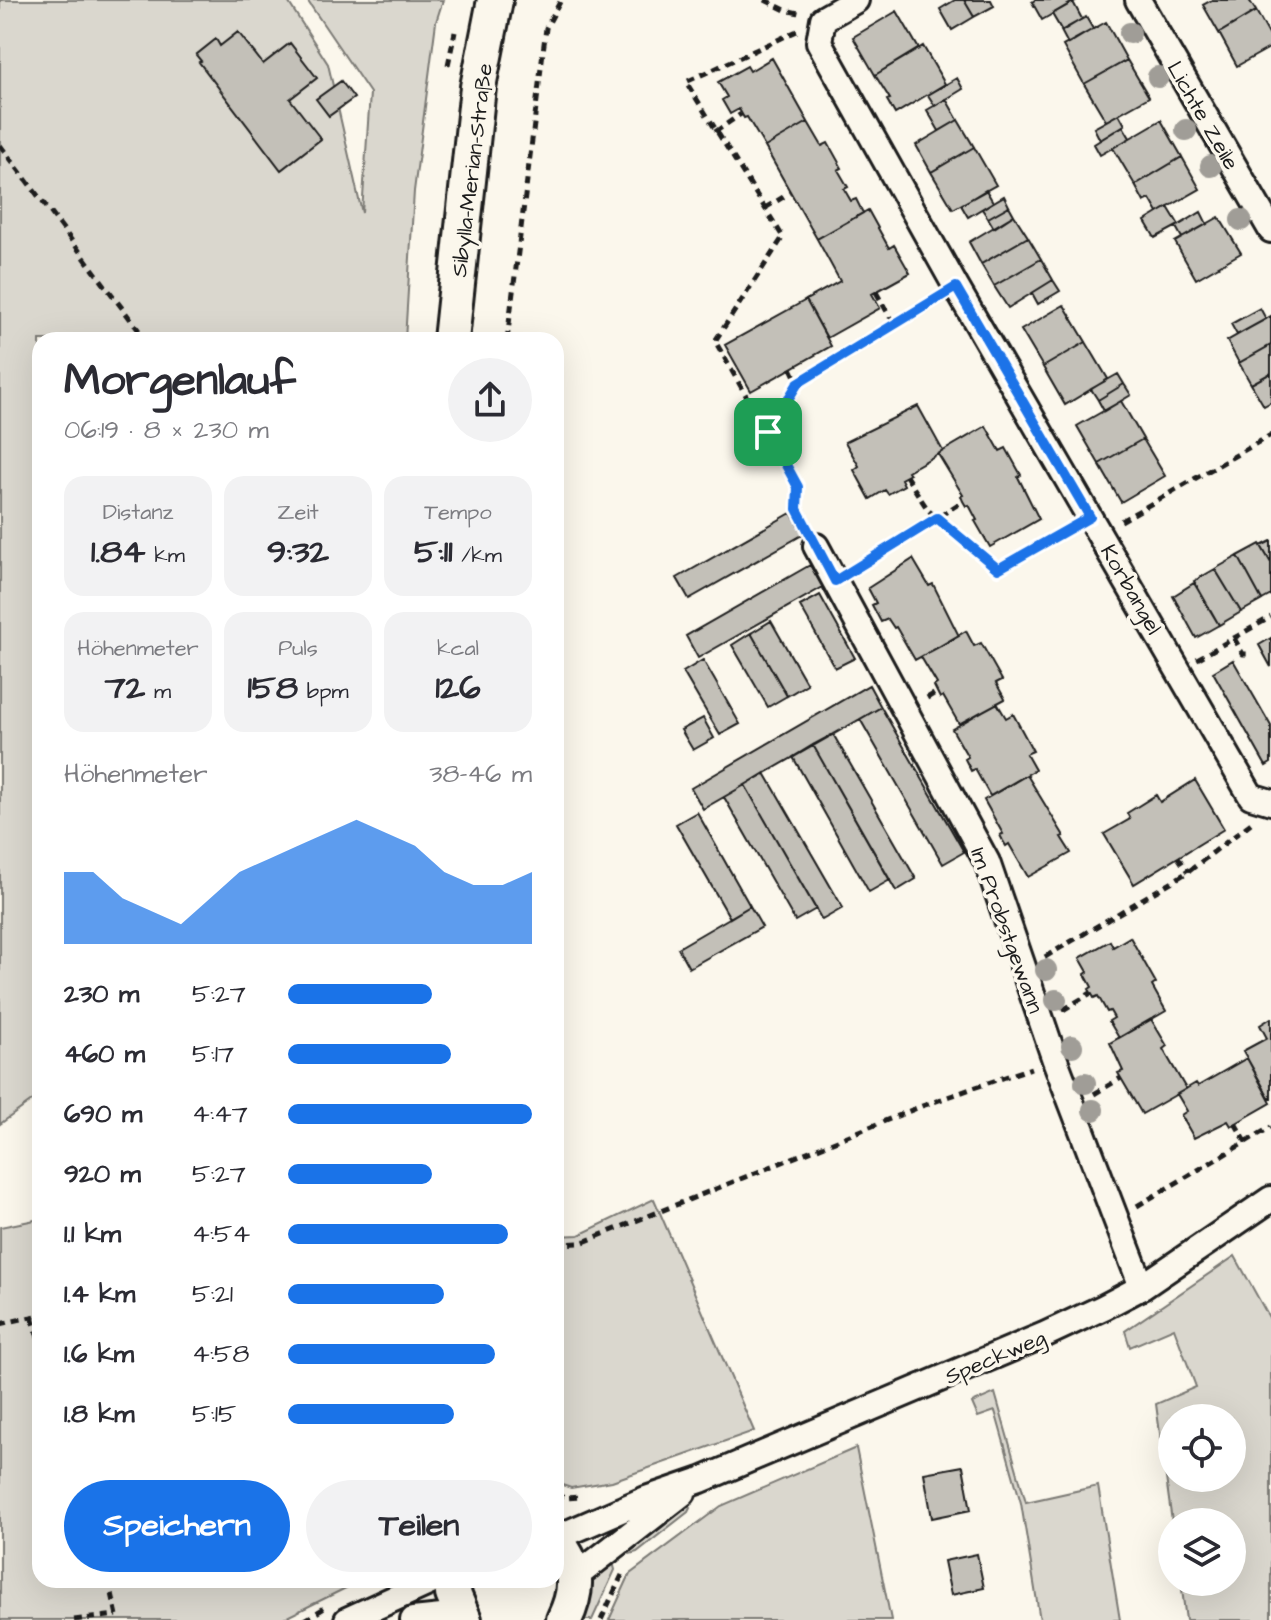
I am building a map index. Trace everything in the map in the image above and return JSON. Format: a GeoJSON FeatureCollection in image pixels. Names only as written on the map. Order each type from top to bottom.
{"type":"FeatureCollection","features":[{"type":"Feature","properties":{"kind":"main road","name":"Sibylla-Merian-Straße"},"geometry":{"type":"LineString","coordinates":[[452,332],[478,87],[495,0]]}},
{"type":"Feature","properties":{"kind":"main road"},"geometry":{"type":"LineString","coordinates":[[564,1550],[575,1577],[573,1601],[564,1620]]}},
{"type":"Feature","properties":{"kind":"main road"},"geometry":{"type":"LineString","coordinates":[[453,1588],[462,1618]]}},
{"type":"Feature","properties":{"kind":"street"},"geometry":{"type":"LineString","coordinates":[[823,19],[856,0]]}},
{"type":"Feature","properties":{"kind":"street","name":"Lichte Zeile"},"geometry":{"type":"LineString","coordinates":[[1138,0],[1271,230]]}},
{"type":"Feature","properties":{"kind":"street","name":"Korbangel"},"geometry":{"type":"LineString","coordinates":[[823,19],[819,42],[956,287],[1251,796],[1266,809]]}},
{"type":"Feature","properties":{"kind":"street","name":"Im Probstgewann"},"geometry":{"type":"LineString","coordinates":[[816,546],[987,862],[1055,1060],[1142,1287]]}},
{"type":"Feature","properties":{"kind":"street","name":"Speckweg"},"geometry":{"type":"LineString","coordinates":[[564,1535],[1044,1335],[1142,1287],[1271,1199]]}},
{"type":"Feature","properties":{"kind":"street","name":"Speckweg"},"geometry":{"type":"LineString","coordinates":[[575,1577],[701,1480]]}},
{"type":"Feature","properties":{"kind":"street"},"geometry":{"type":"LineString","coordinates":[[347,1620],[417,1588]]}},
{"type":"Feature","properties":{"kind":"street"},"geometry":{"type":"LineString","coordinates":[[413,1620],[462,1618]]}},
{"type":"Feature","properties":{"kind":"path"},"geometry":{"type":"LineString","coordinates":[[508,332],[546,28],[561,0]]}},
{"type":"Feature","properties":{"kind":"path"},"geometry":{"type":"LineString","coordinates":[[765,0],[785,10],[823,19]]}},
{"type":"Feature","properties":{"kind":"path"},"geometry":{"type":"LineString","coordinates":[[816,546],[797,509],[798,487],[715,341],[783,237],[686,82],[823,19]]}},
{"type":"Feature","properties":{"kind":"path"},"geometry":{"type":"LineString","coordinates":[[715,132],[741,114]]}},
{"type":"Feature","properties":{"kind":"path"},"geometry":{"type":"LineString","coordinates":[[0,145],[140,332]]}},
{"type":"Feature","properties":{"kind":"path"},"geometry":{"type":"LineString","coordinates":[[765,208],[790,193]]}},
{"type":"Feature","properties":{"kind":"path"},"geometry":{"type":"LineString","coordinates":[[768,432],[798,383],[956,287]]}},
{"type":"Feature","properties":{"kind":"path"},"geometry":{"type":"LineString","coordinates":[[876,292],[894,324]]}},
{"type":"Feature","properties":{"kind":"path"},"geometry":{"type":"LineString","coordinates":[[791,368],[798,383]]}},
{"type":"Feature","properties":{"kind":"path"},"geometry":{"type":"LineString","coordinates":[[906,476],[928,510],[998,569],[1095,525],[1271,435]]}},
{"type":"Feature","properties":{"kind":"path"},"geometry":{"type":"LineString","coordinates":[[835,581],[963,501]]}},
{"type":"Feature","properties":{"kind":"path"},"geometry":{"type":"LineString","coordinates":[[1179,670],[1271,617]]}},
{"type":"Feature","properties":{"kind":"path"},"geometry":{"type":"LineString","coordinates":[[1234,638],[1243,654],[1247,654]]}},
{"type":"Feature","properties":{"kind":"path"},"geometry":{"type":"LineString","coordinates":[[1024,971],[1188,872],[1266,809]]}},
{"type":"Feature","properties":{"kind":"path"},"geometry":{"type":"LineString","coordinates":[[1178,857],[1188,872]]}},
{"type":"Feature","properties":{"kind":"path"},"geometry":{"type":"LineString","coordinates":[[564,1244],[581,1243],[922,1106],[1055,1060]]}},
{"type":"Feature","properties":{"kind":"path"},"geometry":{"type":"LineString","coordinates":[[1235,1123],[1246,1142]]}},
{"type":"Feature","properties":{"kind":"path"},"geometry":{"type":"LineString","coordinates":[[1115,1219],[1271,1127]]}},
{"type":"Feature","properties":{"kind":"path"},"geometry":{"type":"LineString","coordinates":[[0,1324],[32,1317]]}},
{"type":"Feature","properties":{"kind":"path"},"geometry":{"type":"LineString","coordinates":[[564,1498],[588,1497]]}},
{"type":"Feature","properties":{"kind":"path"},"geometry":{"type":"LineString","coordinates":[[601,1620],[626,1567]]}},
{"type":"Feature","properties":{"kind":"path"},"geometry":{"type":"LineString","coordinates":[[74,1620],[118,1618],[111,1588]]}},
{"type":"Feature","properties":{"kind":"shaded area"},"geometry":{"type":"Polygon","coordinates":[[[0,0],[287,0],[328,64],[362,213],[370,93],[307,0],[443,0],[436,22],[414,191],[405,332],[32,332],[32,1101],[0,1124],[0,0]]]}},
{"type":"Feature","properties":{"kind":"shaded area"},"geometry":{"type":"Polygon","coordinates":[[[654,1199],[754,1431],[612,1481],[571,1488],[564,1486],[564,1236],[579,1235],[654,1199]]]}},
{"type":"Feature","properties":{"kind":"shaded area"},"geometry":{"type":"Polygon","coordinates":[[[32,1221],[32,1588],[346,1588],[281,1620],[0,1620],[0,1227],[32,1221]]]}},
{"type":"Feature","properties":{"kind":"shaded area"},"geometry":{"type":"Polygon","coordinates":[[[1235,1256],[1271,1321],[1271,1620],[1186,1620],[1183,1596],[1246,1596],[1246,1508],[1170,1508],[1168,1492],[1246,1492],[1246,1404],[1158,1404],[1158,1419],[1156,1404],[1196,1387],[1174,1328],[1130,1347],[1125,1331],[1235,1256]]]}},
{"type":"Feature","properties":{"kind":"shaded area"},"geometry":{"type":"Polygon","coordinates":[[[995,1393],[1026,1502],[1098,1486],[1120,1620],[1040,1620],[1021,1503],[995,1411],[978,1417],[972,1403],[995,1393]]]}},
{"type":"Feature","properties":{"kind":"shaded area"},"geometry":{"type":"Polygon","coordinates":[[[856,1448],[891,1620],[609,1620],[630,1574],[721,1506],[856,1448]]]}},
{"type":"Feature","properties":{"kind":"shaded area"},"geometry":{"type":"Polygon","coordinates":[[[687,1506],[690,1508],[688,1512],[637,1552],[630,1554],[624,1548],[687,1506]]]}},
{"type":"Feature","properties":{"kind":"shaded area"},"geometry":{"type":"Polygon","coordinates":[[[612,1558],[615,1570],[592,1620],[578,1620],[593,1579],[612,1558]]]}},
{"type":"Feature","properties":{"kind":"building"},"geometry":{"type":"Polygon","coordinates":[[[955,0],[964,0],[974,17],[952,30],[940,9],[955,0]]]}},
{"type":"Feature","properties":{"kind":"building"},"geometry":{"type":"Polygon","coordinates":[[[964,0],[991,0],[994,6],[974,17],[964,0]]]}},
{"type":"Feature","properties":{"kind":"building"},"geometry":{"type":"Polygon","coordinates":[[[1077,0],[1042,20],[1032,2],[1077,0]]]}},
{"type":"Feature","properties":{"kind":"building"},"geometry":{"type":"Polygon","coordinates":[[[1212,0],[1249,0],[1256,11],[1219,33],[1203,5],[1212,0]]]}},
{"type":"Feature","properties":{"kind":"building"},"geometry":{"type":"Polygon","coordinates":[[[1073,2],[1082,19],[1062,31],[1052,14],[1073,2]]]}},
{"type":"Feature","properties":{"kind":"building"},"geometry":{"type":"Polygon","coordinates":[[[897,11],[919,49],[875,75],[853,37],[897,11]]]}},
{"type":"Feature","properties":{"kind":"building"},"geometry":{"type":"Polygon","coordinates":[[[1256,11],[1271,38],[1271,47],[1237,66],[1219,33],[1256,11]]]}},
{"type":"Feature","properties":{"kind":"building"},"geometry":{"type":"Polygon","coordinates":[[[1086,17],[1093,29],[1068,44],[1061,31],[1086,17]]]}},
{"type":"Feature","properties":{"kind":"building"},"geometry":{"type":"Polygon","coordinates":[[[1106,22],[1127,60],[1084,84],[1063,46],[1106,22]]]}},
{"type":"Feature","properties":{"kind":"building"},"geometry":{"type":"Polygon","coordinates":[[[238,32],[263,64],[290,43],[317,78],[290,99],[321,139],[281,170],[196,55],[216,39],[220,46],[238,32]]]}},
{"type":"Feature","properties":{"kind":"building"},"geometry":{"type":"Polygon","coordinates":[[[923,46],[945,84],[895,114],[875,75],[923,46]]]}},
{"type":"Feature","properties":{"kind":"building"},"geometry":{"type":"Polygon","coordinates":[[[772,58],[808,122],[765,147],[739,109],[730,114],[722,100],[727,97],[718,82],[747,66],[750,71],[772,58]]]}},
{"type":"Feature","properties":{"kind":"building"},"geometry":{"type":"Polygon","coordinates":[[[1127,60],[1149,97],[1106,121],[1084,84],[1127,60]]]}},
{"type":"Feature","properties":{"kind":"building"},"geometry":{"type":"Polygon","coordinates":[[[957,78],[963,89],[935,106],[928,95],[957,78]]]}},
{"type":"Feature","properties":{"kind":"building"},"geometry":{"type":"Polygon","coordinates":[[[341,81],[354,98],[329,116],[316,99],[341,81]]]}},
{"type":"Feature","properties":{"kind":"building"},"geometry":{"type":"Polygon","coordinates":[[[946,99],[958,120],[939,131],[927,110],[946,99]]]}},
{"type":"Feature","properties":{"kind":"building"},"geometry":{"type":"Polygon","coordinates":[[[1119,114],[1125,125],[1100,140],[1094,128],[1119,114]]]}},
{"type":"Feature","properties":{"kind":"building"},"geometry":{"type":"Polygon","coordinates":[[[958,120],[974,147],[931,172],[916,145],[958,120]]]}},
{"type":"Feature","properties":{"kind":"building"},"geometry":{"type":"Polygon","coordinates":[[[1161,120],[1182,157],[1135,185],[1113,148],[1161,120]]]}},
{"type":"Feature","properties":{"kind":"building"},"geometry":{"type":"Polygon","coordinates":[[[808,122],[822,146],[828,143],[842,168],[838,170],[848,187],[844,189],[851,201],[856,199],[863,213],[817,239],[765,147],[808,122]]]}},
{"type":"Feature","properties":{"kind":"building"},"geometry":{"type":"Polygon","coordinates":[[[1123,126],[1130,138],[1100,155],[1094,144],[1123,126]]]}},
{"type":"Feature","properties":{"kind":"building"},"geometry":{"type":"Polygon","coordinates":[[[974,147],[996,185],[953,209],[931,172],[974,147]]]}},
{"type":"Feature","properties":{"kind":"building"},"geometry":{"type":"Polygon","coordinates":[[[1182,157],[1200,189],[1158,213],[1150,199],[1144,202],[1135,185],[1182,157]]]}},
{"type":"Feature","properties":{"kind":"building"},"geometry":{"type":"Polygon","coordinates":[[[986,190],[993,202],[968,217],[961,205],[986,190]]]}},
{"type":"Feature","properties":{"kind":"building"},"geometry":{"type":"Polygon","coordinates":[[[1004,196],[1009,206],[988,218],[982,209],[1004,196]]]}},
{"type":"Feature","properties":{"kind":"building"},"geometry":{"type":"Polygon","coordinates":[[[1009,206],[1014,215],[994,228],[988,218],[1009,206]]]}},
{"type":"Feature","properties":{"kind":"building"},"geometry":{"type":"Polygon","coordinates":[[[1168,207],[1179,225],[1155,238],[1145,221],[1168,207]]]}},
{"type":"Feature","properties":{"kind":"building"},"geometry":{"type":"Polygon","coordinates":[[[868,210],[889,248],[894,245],[910,273],[872,294],[880,308],[827,338],[806,300],[840,281],[817,239],[868,210]]]}},
{"type":"Feature","properties":{"kind":"building"},"geometry":{"type":"Polygon","coordinates":[[[1201,212],[1207,224],[1182,238],[1176,227],[1201,212]]]}},
{"type":"Feature","properties":{"kind":"building"},"geometry":{"type":"Polygon","coordinates":[[[1014,215],[1028,237],[981,264],[969,242],[1014,215]]]}},
{"type":"Feature","properties":{"kind":"building"},"geometry":{"type":"Polygon","coordinates":[[[1219,217],[1241,253],[1196,279],[1175,242],[1219,217]]]}},
{"type":"Feature","properties":{"kind":"building"},"geometry":{"type":"Polygon","coordinates":[[[1028,237],[1041,259],[994,286],[981,264],[1028,237]]]}},
{"type":"Feature","properties":{"kind":"building"},"geometry":{"type":"Polygon","coordinates":[[[1041,259],[1053,280],[1008,308],[994,286],[1041,259]]]}},
{"type":"Feature","properties":{"kind":"building"},"geometry":{"type":"Polygon","coordinates":[[[1053,280],[1060,291],[1038,304],[1032,293],[1053,280]]]}},
{"type":"Feature","properties":{"kind":"building"},"geometry":{"type":"Polygon","coordinates":[[[806,300],[831,346],[751,391],[725,345],[806,300]]]}},
{"type":"Feature","properties":{"kind":"building"},"geometry":{"type":"Polygon","coordinates":[[[1064,305],[1086,342],[1043,367],[1021,330],[1064,305]]]}},
{"type":"Feature","properties":{"kind":"building"},"geometry":{"type":"Polygon","coordinates":[[[1260,308],[1266,319],[1237,335],[1231,324],[1260,308]]]}},
{"type":"Feature","properties":{"kind":"building"},"geometry":{"type":"Polygon","coordinates":[[[1271,316],[1271,345],[1239,363],[1227,341],[1271,316]]]}},
{"type":"Feature","properties":{"kind":"building"},"geometry":{"type":"Polygon","coordinates":[[[1086,342],[1108,379],[1065,405],[1043,367],[1086,342]]]}},
{"type":"Feature","properties":{"kind":"building"},"geometry":{"type":"Polygon","coordinates":[[[1271,345],[1271,373],[1251,384],[1239,363],[1271,345]]]}},
{"type":"Feature","properties":{"kind":"building"},"geometry":{"type":"Polygon","coordinates":[[[1271,373],[1271,402],[1264,406],[1251,384],[1271,373]]]}},
{"type":"Feature","properties":{"kind":"building"},"geometry":{"type":"Polygon","coordinates":[[[1118,374],[1124,384],[1098,400],[1091,389],[1118,374]]]}},
{"type":"Feature","properties":{"kind":"building"},"geometry":{"type":"Polygon","coordinates":[[[1124,384],[1131,395],[1104,411],[1098,400],[1124,384]]]}},
{"type":"Feature","properties":{"kind":"building"},"geometry":{"type":"Polygon","coordinates":[[[1121,401],[1143,439],[1099,464],[1077,426],[1121,401]]]}},
{"type":"Feature","properties":{"kind":"building"},"geometry":{"type":"Polygon","coordinates":[[[918,406],[943,451],[908,471],[910,474],[901,479],[904,485],[888,494],[885,490],[870,499],[854,470],[859,466],[845,442],[918,406]]]}},
{"type":"Feature","properties":{"kind":"building"},"geometry":{"type":"Polygon","coordinates":[[[986,426],[1000,451],[1006,448],[1039,519],[990,547],[938,454],[986,426]]]}},
{"type":"Feature","properties":{"kind":"building"},"geometry":{"type":"Polygon","coordinates":[[[1143,439],[1165,476],[1121,502],[1099,464],[1143,439]]]}},
{"type":"Feature","properties":{"kind":"building"},"geometry":{"type":"Polygon","coordinates":[[[791,513],[804,534],[689,599],[677,578],[791,513]]]}},
{"type":"Feature","properties":{"kind":"building"},"geometry":{"type":"Polygon","coordinates":[[[1271,541],[1271,563],[1261,546],[1271,541]]]}},
{"type":"Feature","properties":{"kind":"building"},"geometry":{"type":"Polygon","coordinates":[[[1260,544],[1271,563],[1271,595],[1262,600],[1238,556],[1260,544]]]}},
{"type":"Feature","properties":{"kind":"building"},"geometry":{"type":"Polygon","coordinates":[[[1238,556],[1262,600],[1241,612],[1215,569],[1238,556]]]}},
{"type":"Feature","properties":{"kind":"building"},"geometry":{"type":"Polygon","coordinates":[[[913,559],[929,586],[933,584],[959,636],[915,660],[896,627],[888,619],[881,622],[868,588],[913,559]]]}},
{"type":"Feature","properties":{"kind":"building"},"geometry":{"type":"Polygon","coordinates":[[[810,565],[823,587],[698,658],[686,636],[810,565]]]}},
{"type":"Feature","properties":{"kind":"building"},"geometry":{"type":"Polygon","coordinates":[[[1215,569],[1241,612],[1219,625],[1194,581],[1215,569]]]}},
{"type":"Feature","properties":{"kind":"building"},"geometry":{"type":"Polygon","coordinates":[[[1194,583],[1219,625],[1196,638],[1173,596],[1194,583]]]}},
{"type":"Feature","properties":{"kind":"building"},"geometry":{"type":"Polygon","coordinates":[[[820,595],[855,658],[835,668],[800,606],[820,595]]]}},
{"type":"Feature","properties":{"kind":"building"},"geometry":{"type":"Polygon","coordinates":[[[771,621],[807,684],[787,696],[751,633],[771,621]]]}},
{"type":"Feature","properties":{"kind":"building"},"geometry":{"type":"Polygon","coordinates":[[[966,631],[974,646],[981,643],[1002,680],[996,683],[1005,699],[959,724],[943,696],[940,698],[934,686],[937,684],[921,657],[966,631]]]}},
{"type":"Feature","properties":{"kind":"building"},"geometry":{"type":"Polygon","coordinates":[[[751,633],[787,696],[768,707],[732,645],[751,633]]]}},
{"type":"Feature","properties":{"kind":"building"},"geometry":{"type":"Polygon","coordinates":[[[1271,638],[1271,667],[1259,645],[1271,638]]]}},
{"type":"Feature","properties":{"kind":"building"},"geometry":{"type":"Polygon","coordinates":[[[703,660],[740,724],[720,735],[683,672],[703,660]]]}},
{"type":"Feature","properties":{"kind":"building"},"geometry":{"type":"Polygon","coordinates":[[[1233,660],[1271,726],[1271,763],[1266,766],[1213,672],[1233,660]]]}},
{"type":"Feature","properties":{"kind":"building"},"geometry":{"type":"Polygon","coordinates":[[[869,685],[881,707],[703,809],[691,788],[869,685]]]}},
{"type":"Feature","properties":{"kind":"building"},"geometry":{"type":"Polygon","coordinates":[[[997,703],[1006,718],[1013,714],[1033,751],[1026,754],[1035,770],[990,796],[975,769],[971,771],[965,759],[968,757],[952,729],[997,703]]]}},
{"type":"Feature","properties":{"kind":"building"},"geometry":{"type":"Polygon","coordinates":[[[881,707],[964,852],[943,864],[860,719],[881,707]]]}},
{"type":"Feature","properties":{"kind":"building"},"geometry":{"type":"Polygon","coordinates":[[[703,718],[714,738],[693,750],[681,730],[703,718]]]}},
{"type":"Feature","properties":{"kind":"building"},"geometry":{"type":"Polygon","coordinates":[[[833,734],[916,879],[896,891],[813,745],[833,734]]]}},
{"type":"Feature","properties":{"kind":"building"},"geometry":{"type":"Polygon","coordinates":[[[813,745],[890,880],[869,892],[793,757],[813,745]]]}},
{"type":"Feature","properties":{"kind":"building"},"geometry":{"type":"Polygon","coordinates":[[[765,773],[843,908],[822,920],[745,785],[765,773]]]}},
{"type":"Feature","properties":{"kind":"building"},"geometry":{"type":"Polygon","coordinates":[[[1027,775],[1071,853],[1028,877],[1009,844],[1006,846],[1003,841],[1000,835],[1003,834],[984,800],[1027,775]]]}},
{"type":"Feature","properties":{"kind":"building"},"geometry":{"type":"Polygon","coordinates":[[[1195,780],[1224,829],[1134,884],[1104,834],[1130,819],[1127,813],[1156,795],[1160,802],[1195,780]]]}},
{"type":"Feature","properties":{"kind":"building"},"geometry":{"type":"Polygon","coordinates":[[[745,785],[816,909],[795,921],[724,797],[745,785]]]}},
{"type":"Feature","properties":{"kind":"building"},"geometry":{"type":"Polygon","coordinates":[[[697,812],[750,906],[730,918],[676,824],[697,812]]]}},
{"type":"Feature","properties":{"kind":"building"},"geometry":{"type":"Polygon","coordinates":[[[750,906],[762,927],[689,968],[678,948],[750,906]]]}},
{"type":"Feature","properties":{"kind":"building"},"geometry":{"type":"Polygon","coordinates":[[[1130,937],[1156,983],[1152,986],[1166,1011],[1119,1038],[1109,1021],[1114,1018],[1110,1011],[1107,1012],[1098,996],[1094,998],[1089,989],[1092,987],[1085,974],[1088,972],[1080,958],[1110,941],[1113,947],[1130,937]]]}},
{"type":"Feature","properties":{"kind":"building"},"geometry":{"type":"Polygon","coordinates":[[[1271,1018],[1270,1099],[1243,1051],[1267,1038],[1260,1025],[1271,1018]]]}},
{"type":"Feature","properties":{"kind":"building"},"geometry":{"type":"Polygon","coordinates":[[[1151,1019],[1167,1046],[1163,1049],[1186,1089],[1142,1114],[1118,1073],[1123,1071],[1110,1043],[1151,1019]]]}},
{"type":"Feature","properties":{"kind":"building"},"geometry":{"type":"Polygon","coordinates":[[[1247,1058],[1271,1103],[1231,1126],[1228,1121],[1194,1138],[1181,1115],[1187,1111],[1177,1094],[1196,1083],[1198,1086],[1247,1058]]]}},
{"type":"Feature","properties":{"kind":"building"},"geometry":{"type":"Polygon","coordinates":[[[963,1466],[971,1510],[932,1518],[924,1473],[963,1466]]]}},
{"type":"Feature","properties":{"kind":"building"},"geometry":{"type":"Polygon","coordinates":[[[977,1554],[984,1588],[951,1595],[944,1561],[977,1554]]]}},
{"type":"Feature","properties":{"kind":"route"},"geometry":{"type":"LineString","coordinates":[[956,287],[1090,517],[998,569],[937,518],[835,581],[797,509],[798,487],[768,432],[798,383],[956,287]]}}]}
